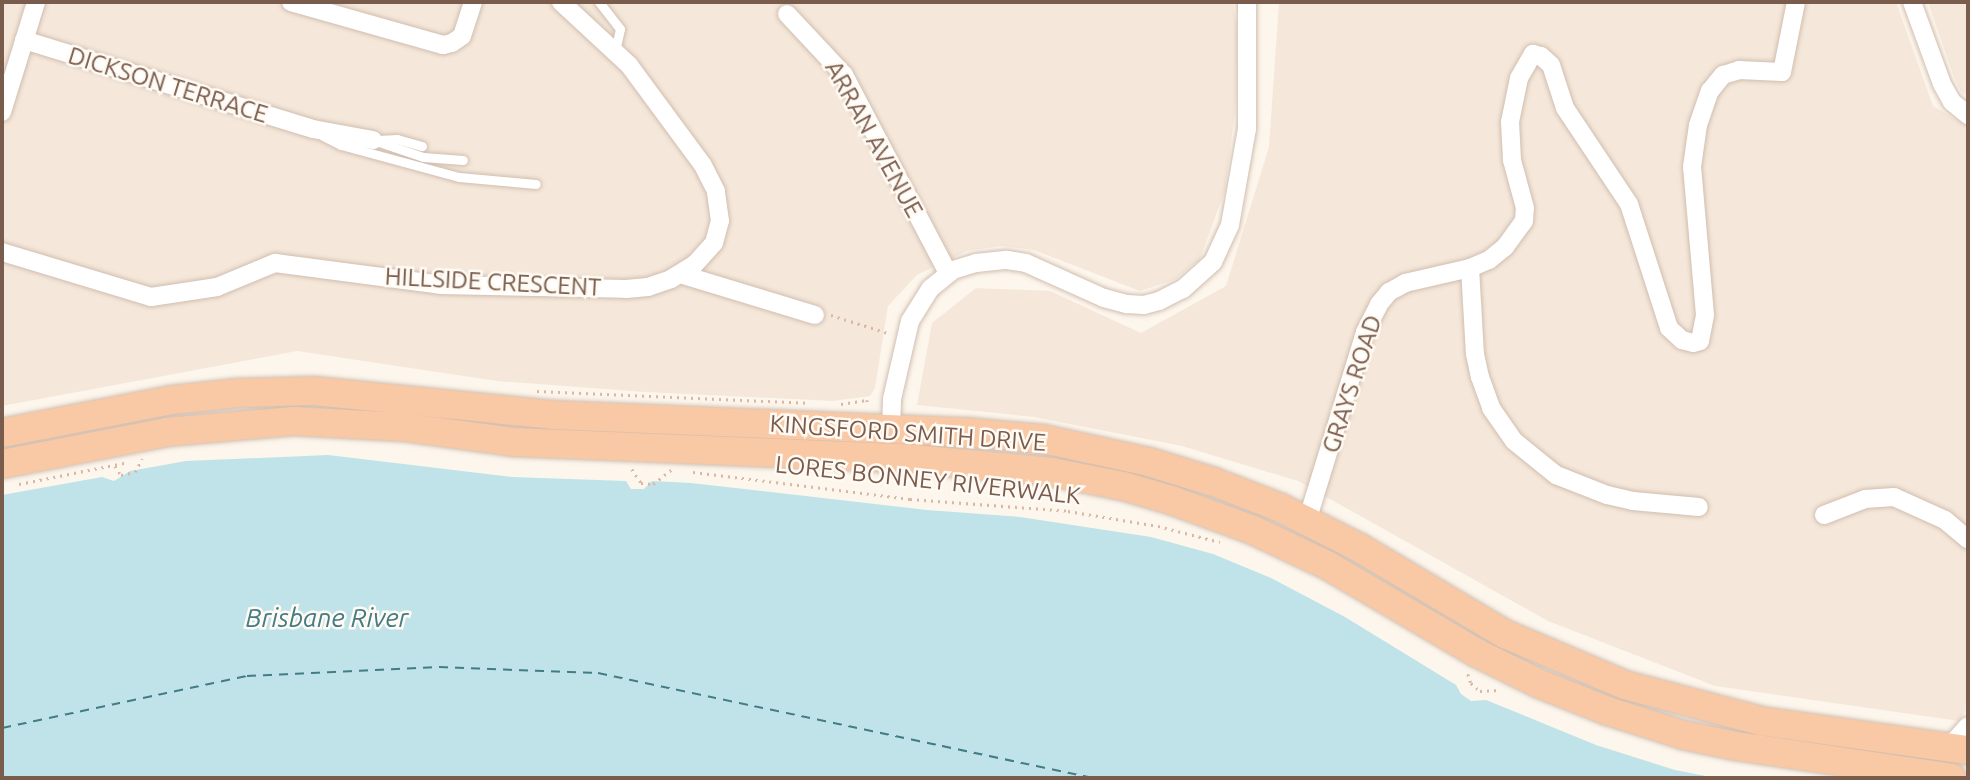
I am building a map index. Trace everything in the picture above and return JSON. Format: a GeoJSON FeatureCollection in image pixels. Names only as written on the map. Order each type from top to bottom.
{"type":"FeatureCollection","features":[{"type":"Feature","properties":{"kind":"highway","name":"KINGSFORD SMITH DRIVE"},"geometry":{"type":"LineString","coordinates":[[2,433],[172,400],[238,393],[314,391],[553,415],[1005,435],[1118,454],[1214,482],[1307,521],[1360,548],[1505,634],[1625,685],[1761,721],[1958,749]]}},
{"type":"Feature","properties":{"kind":"highway","name":"KINGSFORD SMITH DRIVE"},"geometry":{"type":"LineString","coordinates":[[7,474],[166,432],[294,421],[403,427],[514,442],[915,459],[1052,472],[1135,490],[1253,530],[1347,575],[1477,653],[1540,684],[1619,715],[1736,746],[1952,778]]}},
{"type":"Feature","properties":{"kind":"street"},"geometry":{"type":"LineString","coordinates":[[2,112],[36,2]]}},
{"type":"Feature","properties":{"kind":"street"},"geometry":{"type":"LineString","coordinates":[[291,2],[445,45],[463,34],[473,2]]}},
{"type":"Feature","properties":{"kind":"street","name":"HILLSIDE CRESCENT"},"geometry":{"type":"LineString","coordinates":[[2,252],[151,297],[217,287],[275,263],[435,284],[480,286],[634,289],[655,285],[680,274],[702,258],[714,243],[720,221],[719,197],[709,175],[689,146],[615,51],[561,2]]}},
{"type":"Feature","properties":{"kind":"street"},"geometry":{"type":"LineString","coordinates":[[891,429],[892,399],[910,321],[926,294],[948,273],[968,265],[1007,260],[1026,263],[1104,298],[1126,304],[1144,305],[1159,301],[1200,277],[1224,244],[1239,184],[1247,129],[1247,2]]}},
{"type":"Feature","properties":{"kind":"street","name":"GRAYS ROAD"},"geometry":{"type":"LineString","coordinates":[[1307,521],[1361,344],[1378,304],[1389,292],[1405,283],[1470,268],[1494,257],[1509,243],[1525,217],[1512,160],[1510,122],[1519,78],[1530,56],[1538,54],[1551,65],[1569,116],[1629,204],[1669,328],[1682,340],[1696,343],[1703,336],[1705,321],[1692,167],[1701,114],[1712,87],[1726,72],[1783,72],[1796,2]]}},
{"type":"Feature","properties":{"kind":"street"},"geometry":{"type":"LineString","coordinates":[[1912,2],[1942,85],[1952,102],[1968,115]]}},
{"type":"Feature","properties":{"kind":"street","name":"ARRAN AVENUE"},"geometry":{"type":"LineString","coordinates":[[788,15],[844,75],[948,273]]}},
{"type":"Feature","properties":{"kind":"street","name":"DICKSON TERRACE"},"geometry":{"type":"LineString","coordinates":[[24,40],[313,129],[373,140]]}},
{"type":"Feature","properties":{"kind":"street"},"geometry":{"type":"LineString","coordinates":[[1470,268],[1475,354],[1480,377],[1496,416],[1519,446],[1556,475],[1607,495],[1633,501],[1699,507]]}},
{"type":"Feature","properties":{"kind":"street"},"geometry":{"type":"LineString","coordinates":[[680,274],[819,314]]}},
{"type":"Feature","properties":{"kind":"street"},"geometry":{"type":"LineString","coordinates":[[1824,515],[1870,498],[1894,497],[1945,520],[1968,539]]}},
{"type":"Feature","properties":{"kind":"street"},"geometry":{"type":"LineString","coordinates":[[1958,749],[1968,726]]}},
{"type":"Feature","properties":{"kind":"lane"},"geometry":{"type":"LineString","coordinates":[[599,2],[620,29],[615,51]]}},
{"type":"Feature","properties":{"kind":"lane","name":"DICKSON TERRACE"},"geometry":{"type":"LineString","coordinates":[[313,129],[341,145],[459,177],[536,184]]}},
{"type":"Feature","properties":{"kind":"lane","name":"DICKSON TERRACE"},"geometry":{"type":"LineString","coordinates":[[373,140],[397,139],[422,146]]}},
{"type":"Feature","properties":{"kind":"lane","name":"DICKSON TERRACE"},"geometry":{"type":"LineString","coordinates":[[373,140],[423,157],[463,160]]}},
{"type":"Feature","properties":{"kind":"path"},"geometry":{"type":"LineString","coordinates":[[819,314],[887,333]]}},
{"type":"Feature","properties":{"kind":"path"},"geometry":{"type":"LineString","coordinates":[[524,390],[813,403]]}},
{"type":"Feature","properties":{"kind":"path"},"geometry":{"type":"LineString","coordinates":[[841,404],[867,400],[869,407]]}},
{"type":"Feature","properties":{"kind":"path"},"geometry":{"type":"LineString","coordinates":[[7,474],[115,466],[142,458],[135,472],[121,475],[115,466]]}},
{"type":"Feature","properties":{"kind":"path"},"geometry":{"type":"LineString","coordinates":[[619,468],[645,469]]}},
{"type":"Feature","properties":{"kind":"path"},"geometry":{"type":"LineString","coordinates":[[632,469],[641,483],[653,484],[671,470],[658,470]]}},
{"type":"Feature","properties":{"kind":"path","name":"LORES BONNEY RIVERWALK"},"geometry":{"type":"LineString","coordinates":[[685,471],[910,499],[1068,511],[1158,526],[1231,545]]}},
{"type":"Feature","properties":{"kind":"path"},"geometry":{"type":"LineString","coordinates":[[1479,677],[1467,671],[1471,683],[1480,691],[1503,689],[1491,683]]}},
{"type":"Feature","properties":{"kind":"shaded area"},"geometry":{"type":"Polygon","coordinates":[[[2,2],[1233,2],[1237,30],[1235,112],[1225,190],[1200,259],[1174,280],[1140,291],[1034,250],[1001,246],[967,251],[917,275],[888,306],[875,388],[870,396],[833,401],[644,392],[497,381],[297,351],[2,406],[2,2]]]}},
{"type":"Feature","properties":{"kind":"shaded area"},"geometry":{"type":"Polygon","coordinates":[[[1279,2],[1896,2],[1933,106],[1968,126],[1968,707],[1959,721],[1715,686],[1548,621],[1298,481],[1182,446],[1034,417],[917,405],[932,323],[976,288],[1050,291],[1141,333],[1226,286],[1269,147],[1279,2]]]}},
{"type":"Feature","properties":{"kind":"shaded area"},"geometry":{"type":"Polygon","coordinates":[[[1928,2],[1968,2],[1968,96],[1961,92],[1953,74],[1928,2]]]}},
{"type":"Feature","properties":{"kind":"water","name":"Brisbane River"},"geometry":{"type":"Polygon","coordinates":[[[328,455],[512,477],[626,481],[631,489],[644,489],[652,481],[691,483],[927,510],[1020,517],[1151,537],[1213,554],[1271,578],[1345,617],[1456,685],[1461,694],[1471,701],[1486,700],[1596,745],[1675,770],[1716,778],[2,778],[2,495],[102,477],[114,481],[130,471],[186,461],[328,455]]]}},
{"type":"Feature","properties":{"kind":"ferry route"},"geometry":{"type":"LineString","coordinates":[[2,728],[247,676],[439,667],[598,673],[1093,778]]}}]}
